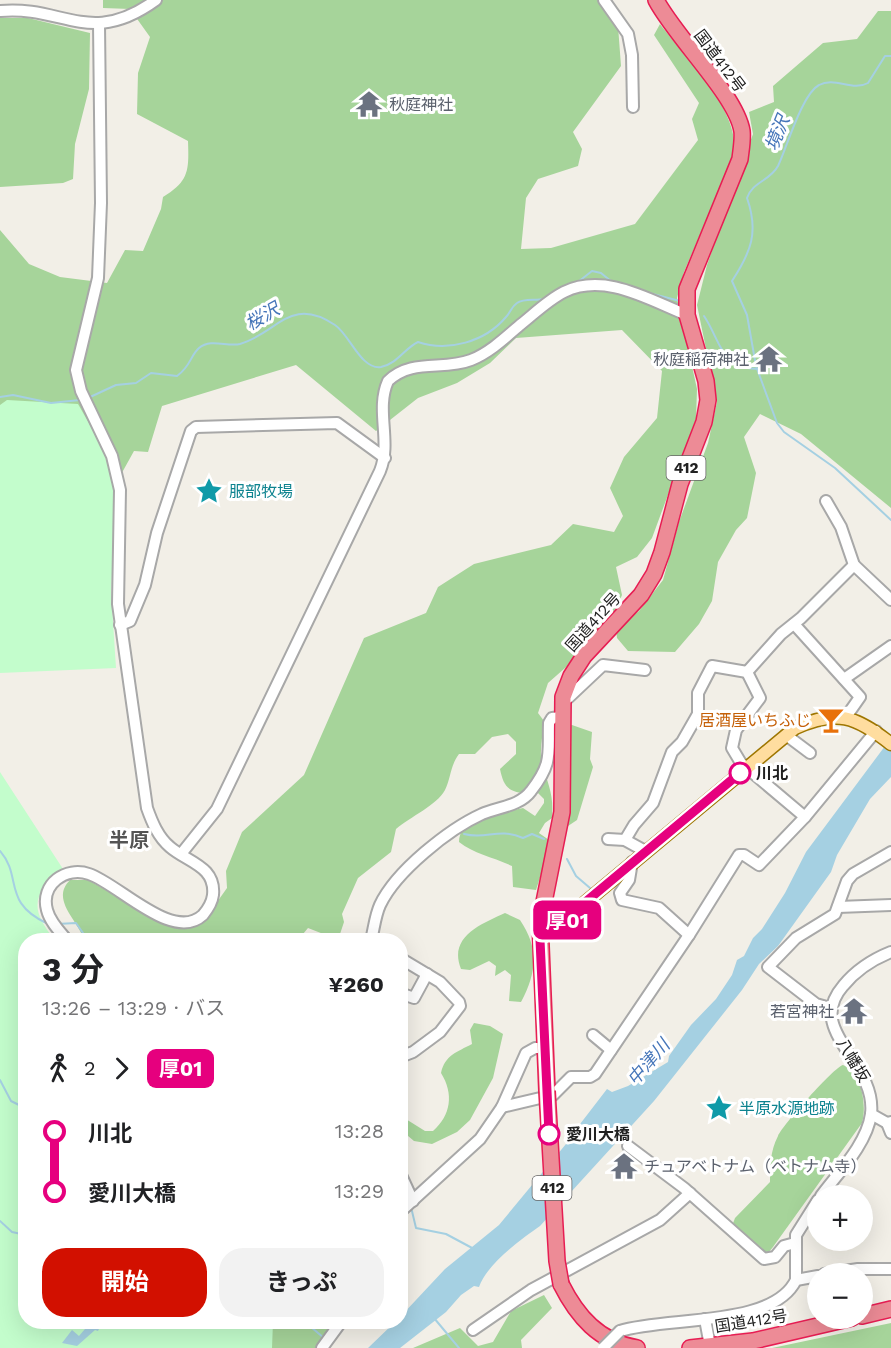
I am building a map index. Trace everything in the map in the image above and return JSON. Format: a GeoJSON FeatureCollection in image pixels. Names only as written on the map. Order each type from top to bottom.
{"type":"FeatureCollection","features":[{"type":"Feature","properties":{"kind":"highway","name":"国道412号"},"geometry":{"type":"LineString","coordinates":[[637,1348],[615,1342],[593,1329],[576,1310],[561,1284],[557,1261],[540,940],[543,900],[562,812],[561,717],[563,697],[571,676],[584,656],[641,595],[654,574],[662,552],[680,484],[704,423],[708,400],[706,381],[687,315],[687,289],[740,159],[742,132],[729,101],[675,32],[656,0]]}},
{"type":"Feature","properties":{"kind":"highway"},"geometry":{"type":"LineString","coordinates":[[873,1313],[891,1309]]}},
{"type":"Feature","properties":{"kind":"highway","name":"国道412号"},"geometry":{"type":"LineString","coordinates":[[690,1348],[753,1341],[807,1328]]}},
{"type":"Feature","properties":{"kind":"main road"},"geometry":{"type":"LineString","coordinates":[[540,940],[786,735],[813,720],[846,717],[876,731],[891,744]]}},
{"type":"Feature","properties":{"kind":"street"},"geometry":{"type":"LineString","coordinates":[[0,11],[20,11],[78,23],[99,24],[126,17],[156,0]]}},
{"type":"Feature","properties":{"kind":"street"},"geometry":{"type":"LineString","coordinates":[[604,0],[628,34],[632,55],[633,107]]}},
{"type":"Feature","properties":{"kind":"street"},"geometry":{"type":"LineString","coordinates":[[61,933],[47,909],[49,890],[60,876],[76,872],[102,879],[171,922],[189,923],[199,918],[211,903],[212,884],[200,865],[162,839],[153,825],[147,808],[120,625],[117,577],[122,512],[120,490],[112,456],[87,405],[77,375],[78,359],[94,304],[100,241],[99,24]]}},
{"type":"Feature","properties":{"kind":"street"},"geometry":{"type":"LineString","coordinates":[[181,854],[217,809],[385,458],[382,400],[384,390],[394,376],[411,367],[457,364],[471,360],[490,349],[562,293],[589,284],[601,284],[629,292],[687,315]]}},
{"type":"Feature","properties":{"kind":"street"},"geometry":{"type":"LineString","coordinates":[[120,625],[130,621],[145,585],[158,533],[189,437],[195,427],[336,423],[385,458]]}},
{"type":"Feature","properties":{"kind":"street"},"geometry":{"type":"LineString","coordinates":[[826,501],[841,527],[854,565],[891,600]]}},
{"type":"Feature","properties":{"kind":"street"},"geometry":{"type":"LineString","coordinates":[[747,672],[781,634],[854,565]]}},
{"type":"Feature","properties":{"kind":"street"},"geometry":{"type":"LineString","coordinates":[[794,624],[860,697],[846,717]]}},
{"type":"Feature","properties":{"kind":"street"},"geometry":{"type":"LineString","coordinates":[[844,679],[891,646]]}},
{"type":"Feature","properties":{"kind":"street"},"geometry":{"type":"LineString","coordinates":[[563,697],[568,698],[603,665],[645,670]]}},
{"type":"Feature","properties":{"kind":"street"},"geometry":{"type":"LineString","coordinates":[[626,840],[634,825],[653,803],[672,752],[682,742],[698,714],[698,693],[707,671],[712,666],[747,672]]}},
{"type":"Feature","properties":{"kind":"street"},"geometry":{"type":"LineString","coordinates":[[747,672],[760,698],[736,730],[732,743],[735,755],[805,817]]}},
{"type":"Feature","properties":{"kind":"street"},"geometry":{"type":"LineString","coordinates":[[373,933],[381,903],[417,859],[440,838],[456,831],[474,818],[503,805],[515,804],[531,791],[549,761],[549,723],[552,718],[561,717]]}},
{"type":"Feature","properties":{"kind":"street"},"geometry":{"type":"LineString","coordinates":[[502,1107],[553,1095],[571,1077],[592,1076],[689,935],[722,878],[739,855],[744,855],[759,865],[805,817],[876,731]]}},
{"type":"Feature","properties":{"kind":"street"},"geometry":{"type":"LineString","coordinates":[[786,735],[810,753]]}},
{"type":"Feature","properties":{"kind":"street"},"geometry":{"type":"LineString","coordinates":[[608,839],[626,840],[645,851]]}},
{"type":"Feature","properties":{"kind":"street"},"geometry":{"type":"LineString","coordinates":[[891,852],[853,874],[847,881],[835,914],[789,944],[767,969],[816,1004],[830,1008],[840,989],[852,975],[869,962],[891,952]]}},
{"type":"Feature","properties":{"kind":"street"},"geometry":{"type":"LineString","coordinates":[[632,862],[629,880],[620,893],[622,900],[659,908],[689,935]]}},
{"type":"Feature","properties":{"kind":"street"},"geometry":{"type":"LineString","coordinates":[[838,907],[891,905]]}},
{"type":"Feature","properties":{"kind":"street"},"geometry":{"type":"LineString","coordinates":[[408,963],[449,990],[460,1006],[440,1032],[408,1054]]}},
{"type":"Feature","properties":{"kind":"street"},"geometry":{"type":"LineString","coordinates":[[408,996],[414,998],[427,974]]}},
{"type":"Feature","properties":{"kind":"street","name":"八幡坂"},"geometry":{"type":"LineString","coordinates":[[830,1008],[834,1028],[864,1075],[871,1096],[871,1113]]}},
{"type":"Feature","properties":{"kind":"street"},"geometry":{"type":"LineString","coordinates":[[592,1035],[611,1050]]}},
{"type":"Feature","properties":{"kind":"street"},"geometry":{"type":"LineString","coordinates":[[408,1205],[480,1139],[502,1107],[526,1053],[535,1048],[545,1048]]}},
{"type":"Feature","properties":{"kind":"street"},"geometry":{"type":"LineString","coordinates":[[829,1185],[862,1138],[871,1113],[890,1126]]}},
{"type":"Feature","properties":{"kind":"street"},"geometry":{"type":"LineString","coordinates":[[628,1146],[690,1193],[764,1258],[775,1257],[784,1246],[795,1243]]}},
{"type":"Feature","properties":{"kind":"street"},"geometry":{"type":"LineString","coordinates":[[408,1190],[413,1201]]}},
{"type":"Feature","properties":{"kind":"street"},"geometry":{"type":"LineString","coordinates":[[473,1330],[531,1290],[660,1220],[690,1193]]}},
{"type":"Feature","properties":{"kind":"street"},"geometry":{"type":"LineString","coordinates":[[603,1348],[620,1331],[762,1308],[784,1295],[796,1280],[795,1243],[799,1225],[807,1214]]}},
{"type":"Feature","properties":{"kind":"street"},"geometry":{"type":"LineString","coordinates":[[873,1269],[891,1269]]}},
{"type":"Feature","properties":{"kind":"street"},"geometry":{"type":"LineString","coordinates":[[796,1280],[807,1278]]}},
{"type":"Feature","properties":{"kind":"street"},"geometry":{"type":"LineString","coordinates":[[705,1319],[710,1346]]}},
{"type":"Feature","properties":{"kind":"street"},"geometry":{"type":"LineString","coordinates":[[322,1348],[336,1329]]}},
{"type":"Feature","properties":{"kind":"green space"},"geometry":{"type":"Polygon","coordinates":[[[103,0],[597,0],[618,26],[621,66],[573,132],[582,149],[578,166],[538,179],[526,198],[521,249],[551,248],[635,224],[698,140],[692,119],[699,103],[654,35],[660,24],[721,103],[734,138],[734,155],[684,272],[677,298],[697,389],[696,419],[652,538],[637,557],[616,567],[622,595],[617,607],[573,661],[548,683],[538,713],[544,721],[541,758],[550,790],[552,818],[545,823],[539,833],[549,840],[550,846],[536,890],[513,887],[512,866],[459,842],[466,826],[474,821],[523,808],[535,816],[544,803],[544,799],[531,786],[524,793],[510,789],[504,783],[500,769],[516,754],[516,742],[508,734],[492,737],[475,754],[459,754],[447,786],[441,795],[430,806],[396,829],[391,852],[358,878],[342,914],[344,922],[340,933],[321,933],[308,928],[304,933],[81,933],[67,910],[63,895],[70,880],[88,880],[157,919],[174,926],[192,927],[205,919],[227,888],[226,871],[242,832],[304,775],[364,638],[426,613],[438,587],[474,564],[551,545],[573,524],[614,532],[623,516],[610,488],[624,457],[657,418],[662,371],[622,330],[516,338],[490,363],[457,383],[418,398],[376,431],[296,365],[162,406],[148,452],[134,451],[109,496],[0,669],[0,230],[29,264],[60,277],[107,283],[125,250],[143,251],[161,209],[163,197],[183,180],[187,168],[188,141],[137,114],[138,73],[150,37],[130,9],[103,8],[103,0]]]}},
{"type":"Feature","properties":{"kind":"green space"},"geometry":{"type":"Polygon","coordinates":[[[878,11],[891,11],[891,508],[801,434],[760,414],[744,437],[756,473],[747,518],[736,530],[718,562],[712,601],[699,624],[675,652],[628,651],[617,638],[616,629],[639,611],[663,580],[679,522],[708,443],[717,402],[697,305],[707,265],[753,134],[749,112],[774,102],[773,86],[823,43],[857,39],[878,11]]]}},
{"type":"Feature","properties":{"kind":"green space"},"geometry":{"type":"Polygon","coordinates":[[[0,18],[28,18],[90,33],[89,89],[75,144],[73,179],[63,183],[0,187],[0,18]]]}},
{"type":"Feature","properties":{"kind":"green space"},"geometry":{"type":"Polygon","coordinates":[[[7,400],[78,404],[109,458],[116,502],[111,591],[116,668],[0,673],[0,405],[7,400]]]}},
{"type":"Feature","properties":{"kind":"green space"},"geometry":{"type":"Polygon","coordinates":[[[572,725],[592,732],[590,759],[593,767],[577,820],[568,826],[566,726],[572,725]]]}},
{"type":"Feature","properties":{"kind":"green space"},"geometry":{"type":"Polygon","coordinates":[[[0,772],[63,869],[45,886],[38,903],[41,920],[50,933],[18,933],[18,1329],[273,1329],[272,1348],[0,1348],[0,772]]]}},
{"type":"Feature","properties":{"kind":"green space"},"geometry":{"type":"Polygon","coordinates":[[[505,913],[520,920],[533,950],[533,970],[521,1002],[509,1001],[511,975],[505,970],[495,976],[496,966],[489,961],[470,970],[461,969],[458,958],[459,948],[469,933],[505,913]]]}},
{"type":"Feature","properties":{"kind":"green space"},"geometry":{"type":"Polygon","coordinates":[[[474,1023],[490,1026],[503,1034],[493,1078],[470,1120],[457,1132],[432,1144],[414,1141],[408,1136],[408,1120],[425,1131],[433,1131],[444,1118],[449,1096],[441,1073],[445,1062],[452,1055],[472,1044],[470,1030],[474,1023]]]}},
{"type":"Feature","properties":{"kind":"green space"},"geometry":{"type":"Polygon","coordinates":[[[843,1065],[849,1069],[859,1082],[864,1108],[862,1123],[818,1185],[807,1185],[807,1200],[773,1247],[768,1253],[763,1253],[732,1226],[735,1218],[770,1182],[772,1153],[782,1130],[798,1109],[843,1065]]]}},
{"type":"Feature","properties":{"kind":"green space"},"geometry":{"type":"Polygon","coordinates":[[[544,1295],[552,1308],[521,1340],[522,1348],[413,1348],[460,1328],[478,1346],[493,1342],[511,1311],[544,1295]]]}},
{"type":"Feature","properties":{"kind":"green space"},"geometry":{"type":"Polygon","coordinates":[[[891,1323],[891,1348],[772,1348],[862,1329],[873,1329],[873,1327],[891,1323]]]}},
{"type":"Feature","properties":{"kind":"green space"},"geometry":{"type":"Polygon","coordinates":[[[238,1329],[328,1329],[315,1348],[247,1348],[238,1329]]]}},
{"type":"Feature","properties":{"kind":"water"},"geometry":{"type":"Polygon","coordinates":[[[891,738],[891,777],[870,799],[837,855],[831,872],[778,946],[759,964],[742,990],[654,1101],[540,1226],[497,1261],[483,1278],[479,1287],[474,1286],[461,1295],[446,1312],[400,1348],[368,1348],[388,1329],[408,1329],[408,1309],[445,1269],[499,1225],[566,1144],[574,1139],[577,1128],[607,1089],[612,1092],[628,1086],[668,1062],[669,1056],[691,1025],[716,999],[732,975],[737,960],[744,956],[753,938],[762,929],[785,893],[806,852],[891,738]]]}},
{"type":"Feature","properties":{"kind":"water"},"geometry":{"type":"Polygon","coordinates":[[[85,1329],[99,1329],[77,1346],[62,1343],[72,1330],[79,1336],[85,1329]]]}},
{"type":"Feature","properties":{"kind":"waterway","name":"境沢"},"geometry":{"type":"LineString","coordinates":[[891,56],[885,56],[868,83],[856,86],[831,82],[819,85],[813,90],[801,110],[775,171],[749,193],[747,198],[751,210],[753,232],[744,261],[732,281],[747,315],[756,366],[777,423],[784,432],[835,468],[891,520]]}},
{"type":"Feature","properties":{"kind":"waterway","name":"桜沢"},"geometry":{"type":"LineString","coordinates":[[578,282],[592,271],[601,273],[612,282]]}},
{"type":"Feature","properties":{"kind":"waterway","name":"桜沢"},"geometry":{"type":"LineString","coordinates":[[649,293],[680,301]]}},
{"type":"Feature","properties":{"kind":"waterway","name":"桜沢"},"geometry":{"type":"LineString","coordinates":[[88,398],[116,385],[136,383],[151,373],[177,376],[185,369],[196,351],[204,345],[240,344],[295,315],[307,314],[320,317],[335,325],[367,363],[381,367],[392,363],[418,342],[441,346],[477,339],[497,326],[517,303],[544,299]]}},
{"type":"Feature","properties":{"kind":"waterway","name":"桜沢"},"geometry":{"type":"LineString","coordinates":[[704,316],[729,359],[745,368],[758,369]]}},
{"type":"Feature","properties":{"kind":"waterway","name":"桜沢"},"geometry":{"type":"LineString","coordinates":[[0,397],[13,395],[51,403],[80,400]]}},
{"type":"Feature","properties":{"kind":"waterway"},"geometry":{"type":"LineString","coordinates":[[464,834],[479,836],[499,833],[523,838],[532,834],[544,839]]}},
{"type":"Feature","properties":{"kind":"waterway"},"geometry":{"type":"LineString","coordinates":[[0,851],[11,870],[18,898],[33,916],[48,924]]}},
{"type":"Feature","properties":{"kind":"waterway"},"geometry":{"type":"LineString","coordinates":[[567,859],[576,876],[590,888]]}},
{"type":"Feature","properties":{"kind":"waterway"},"geometry":{"type":"LineString","coordinates":[[57,924],[76,923],[83,933]]}},
{"type":"Feature","properties":{"kind":"waterway"},"geometry":{"type":"LineString","coordinates":[[0,1080],[11,1101],[18,1104]]}},
{"type":"Feature","properties":{"kind":"waterway"},"geometry":{"type":"LineString","coordinates":[[411,1207],[416,1228],[446,1234],[474,1249]]}},
{"type":"Feature","properties":{"kind":"waterway"},"geometry":{"type":"LineString","coordinates":[[0,1221],[12,1232],[18,1233]]}},
{"type":"Feature","properties":{"kind":"waterway"},"geometry":{"type":"LineString","coordinates":[[434,1318],[459,1348]]}},
{"type":"Feature","properties":{"kind":"waterway"},"geometry":{"type":"LineString","coordinates":[[313,1329],[324,1338]]}},
{"type":"Feature","properties":{"kind":"bus line","name":"厚01"},"geometry":{"type":"LineString","coordinates":[[549,1134],[540,940],[740,773]]}},
{"type":"Feature","properties":{"kind":"place","name":"秋庭神社"},"geometry":{"type":"Point","coordinates":[369,104]}},
{"type":"Feature","properties":{"kind":"place","name":"秋庭稲荷神社"},"geometry":{"type":"Point","coordinates":[769,359]}},
{"type":"Feature","properties":{"kind":"place","name":"服部牧場"},"geometry":{"type":"Point","coordinates":[209,491]}},
{"type":"Feature","properties":{"kind":"place","name":"居酒屋いちふじ"},"geometry":{"type":"Point","coordinates":[831,720]}},
{"type":"Feature","properties":{"kind":"place","name":"川北"},"geometry":{"type":"Point","coordinates":[740,773]}},
{"type":"Feature","properties":{"kind":"place","name":"若宮神社"},"geometry":{"type":"Point","coordinates":[854,1011]}},
{"type":"Feature","properties":{"kind":"place","name":"半原水源地跡"},"geometry":{"type":"Point","coordinates":[719,1108]}},
{"type":"Feature","properties":{"kind":"place","name":"愛川大橋"},"geometry":{"type":"Point","coordinates":[549,1134]}},
{"type":"Feature","properties":{"kind":"place","name":"チュアベトナム（ベトナム寺）"},"geometry":{"type":"Point","coordinates":[624,1166]}},
{"type":"Feature","properties":{"kind":"district","name":"半原"},"geometry":{"type":"Point","coordinates":[129,840]}},
{"type":"Feature","properties":{"kind":"water label","name":"中津川"},"geometry":{"type":"Point","coordinates":[648,1062]}}]}
